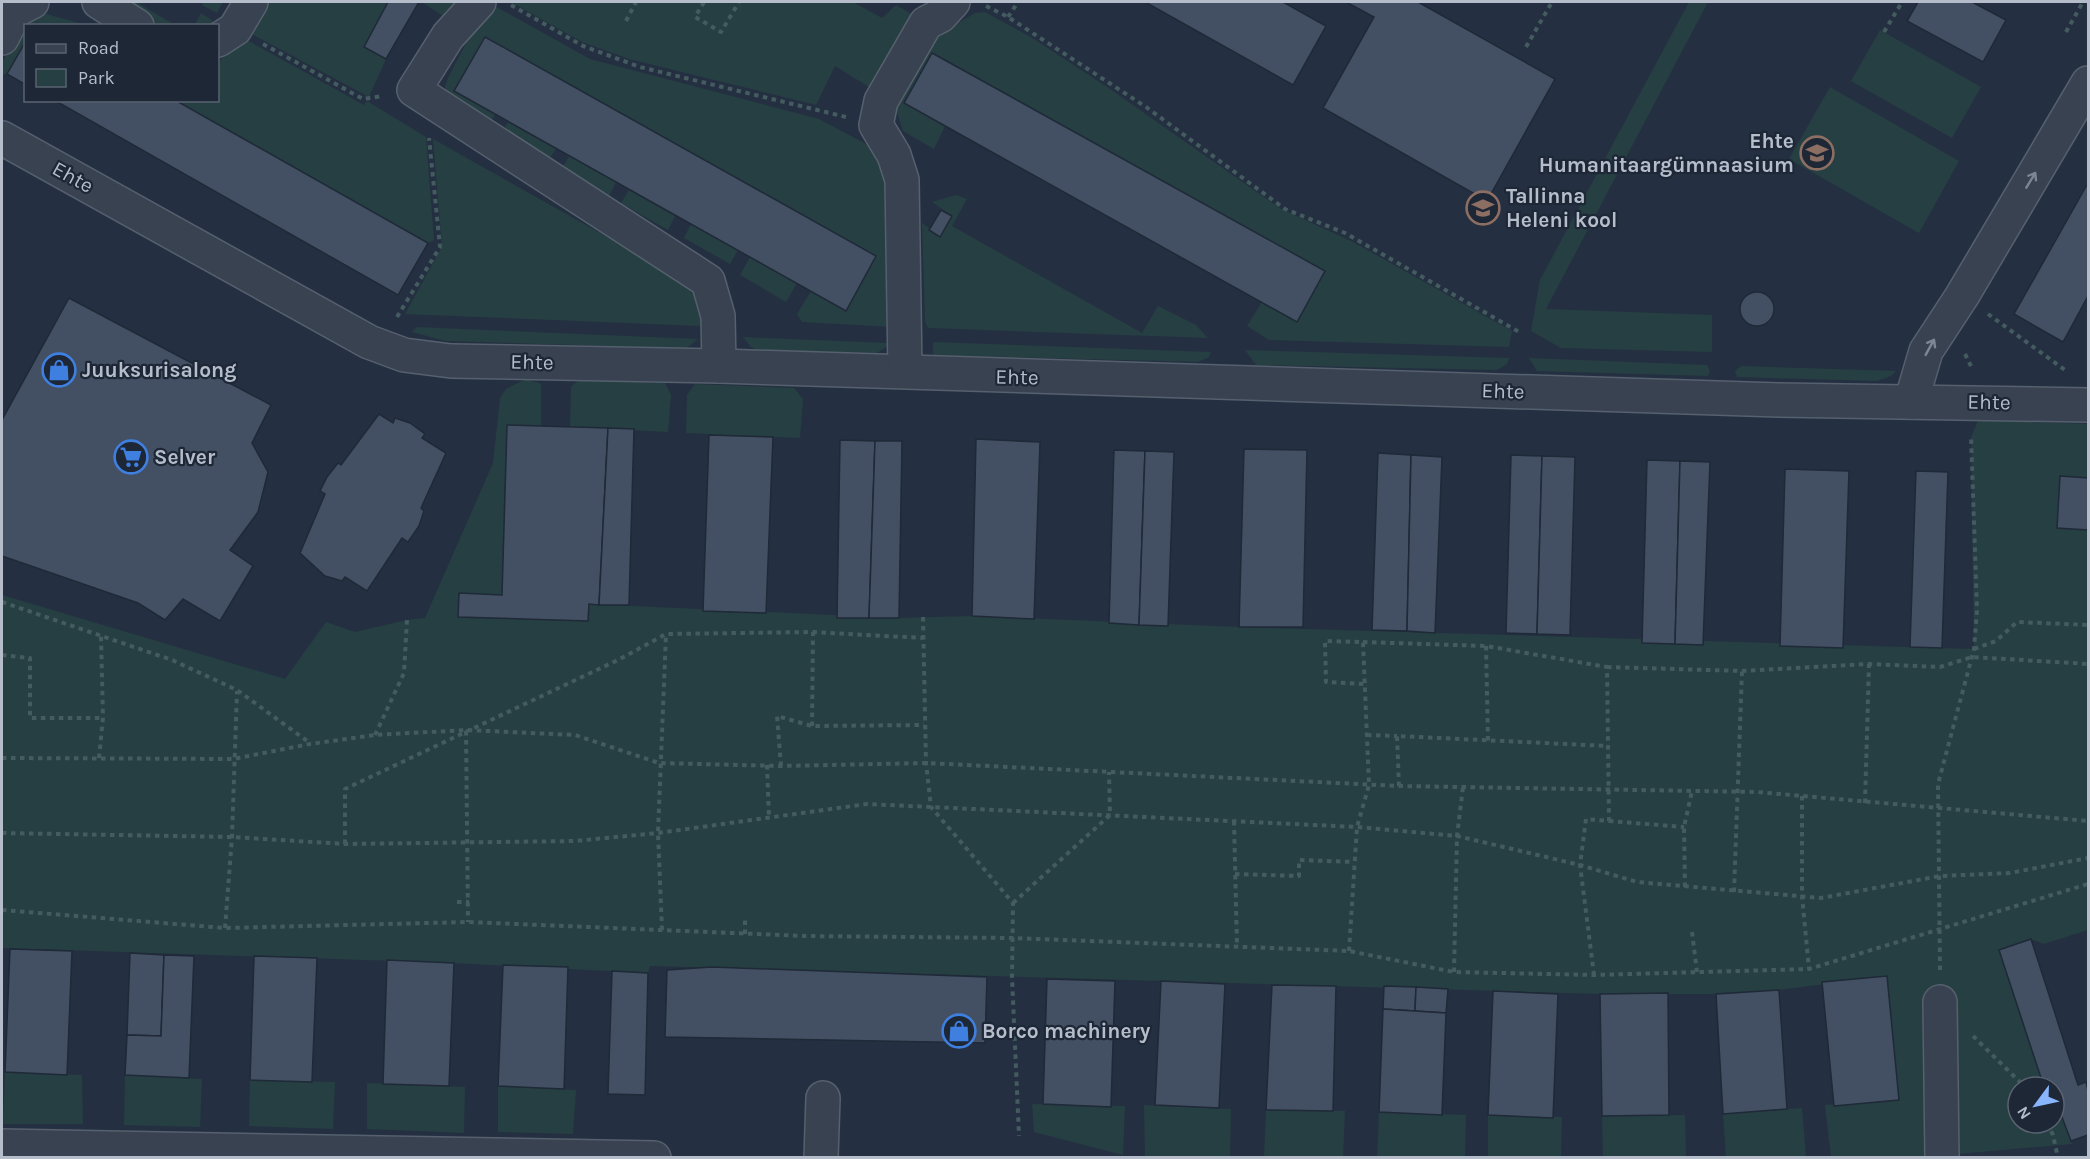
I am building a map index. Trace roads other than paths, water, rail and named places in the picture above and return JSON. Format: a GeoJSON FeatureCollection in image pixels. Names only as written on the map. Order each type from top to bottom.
{"type":"FeatureCollection","features":[{"type":"Feature","properties":{"kind":"street"},"geometry":{"type":"LineString","coordinates":[[2,38],[16,10],[32,2]]}},
{"type":"Feature","properties":{"kind":"street"},"geometry":{"type":"LineString","coordinates":[[99,2],[134,24]]}},
{"type":"Feature","properties":{"kind":"street"},"geometry":{"type":"LineString","coordinates":[[479,2],[448,36],[414,90],[708,281],[718,316],[719,366]]}},
{"type":"Feature","properties":{"kind":"street"},"geometry":{"type":"LineString","coordinates":[[905,371],[902,180],[894,154],[876,125],[882,101],[926,23],[967,3]]}},
{"type":"Feature","properties":{"kind":"street"},"geometry":{"type":"LineString","coordinates":[[1911,402],[1926,351],[1962,296],[2088,83]]}},
{"type":"Feature","properties":{"kind":"street","name":"Ehte"},"geometry":{"type":"LineString","coordinates":[[2,138],[369,342],[404,355],[451,361],[719,366],[1911,402],[1971,401],[2088,405]]}},
{"type":"Feature","properties":{"kind":"street"},"geometry":{"type":"LineString","coordinates":[[1940,1002],[1942,1158]]}},
{"type":"Feature","properties":{"kind":"street"},"geometry":{"type":"LineString","coordinates":[[821,1158],[823,1098]]}},
{"type":"Feature","properties":{"kind":"street"},"geometry":{"type":"LineString","coordinates":[[2,1146],[426,1156],[654,1158]]}},
{"type":"Feature","properties":{"kind":"place","name":"Ehte Humanitaargümnaasium"},"geometry":{"type":"Point","coordinates":[1817,153]}},
{"type":"Feature","properties":{"kind":"place","name":"Tallinna Heleni kool"},"geometry":{"type":"Point","coordinates":[1483,208]}},
{"type":"Feature","properties":{"kind":"place","name":"Juuksurisalong"},"geometry":{"type":"Point","coordinates":[59,370]}},
{"type":"Feature","properties":{"kind":"place","name":"Selver"},"geometry":{"type":"Point","coordinates":[131,457]}},
{"type":"Feature","properties":{"kind":"place","name":"Borco machinery"},"geometry":{"type":"Point","coordinates":[959,1031]}}]}
